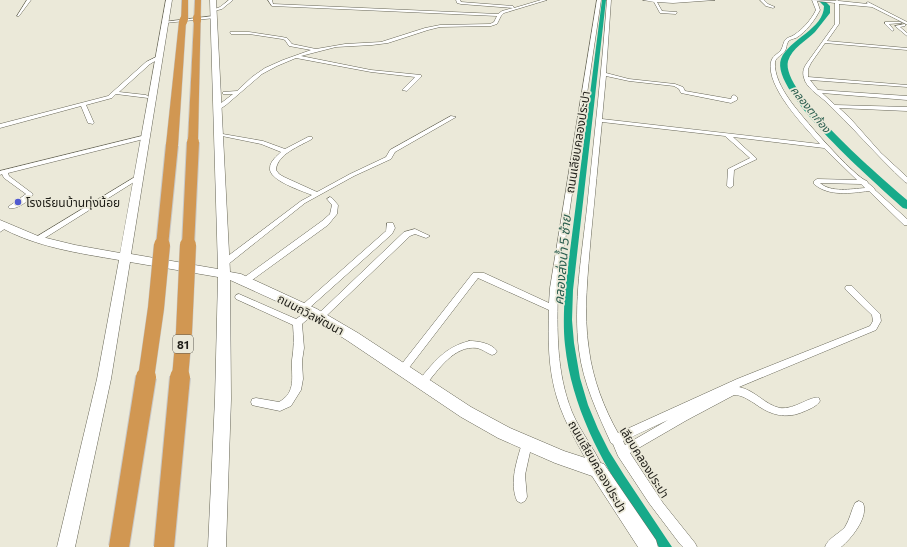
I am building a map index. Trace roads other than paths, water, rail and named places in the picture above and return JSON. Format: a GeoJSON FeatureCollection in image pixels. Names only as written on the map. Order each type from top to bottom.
{"type":"FeatureCollection","features":[{"type":"Feature","properties":{"kind":"highway"},"geometry":{"type":"LineString","coordinates":[[119,547],[140,423],[156,308],[185,0]]}},
{"type":"Feature","properties":{"kind":"highway","name":"81"},"geometry":{"type":"LineString","coordinates":[[164,547],[184,332],[198,0]]}},
{"type":"Feature","properties":{"kind":"main road"},"geometry":{"type":"LineString","coordinates":[[66,547],[104,379],[126,258],[169,0]]}},
{"type":"Feature","properties":{"kind":"main road"},"geometry":{"type":"LineString","coordinates":[[214,9],[224,269],[223,399],[217,547]]}},
{"type":"Feature","properties":{"kind":"main road","name":"ถนนถวิลพัฒนา"},"geometry":{"type":"LineString","coordinates":[[2,226],[37,239],[82,251],[126,258],[224,269],[312,312],[353,336],[466,412],[504,434],[561,458],[598,470]]}},
{"type":"Feature","properties":{"kind":"main road","name":"ถนนเลียบคลองประปา"},"geometry":{"type":"LineString","coordinates":[[598,470],[649,547]]}},
{"type":"Feature","properties":{"kind":"street"},"geometry":{"type":"LineString","coordinates":[[18,15],[29,0]]}},
{"type":"Feature","properties":{"kind":"street"},"geometry":{"type":"LineString","coordinates":[[165,22],[221,8],[231,0]]}},
{"type":"Feature","properties":{"kind":"street"},"geometry":{"type":"LineString","coordinates":[[270,0],[272,5],[286,6],[499,15],[516,7],[545,0]]}},
{"type":"Feature","properties":{"kind":"street"},"geometry":{"type":"LineString","coordinates":[[458,0],[458,2],[461,3],[516,7]]}},
{"type":"Feature","properties":{"kind":"street","name":"ถนนเลียบคลองประปา"},"geometry":{"type":"LineString","coordinates":[[598,470],[566,412],[553,350],[553,308],[554,288],[599,0]]}},
{"type":"Feature","properties":{"kind":"street","name":"เลียบคลองประปา"},"geometry":{"type":"LineString","coordinates":[[609,0],[600,120],[582,291],[582,329],[584,351],[590,377],[600,406],[615,440],[652,498],[681,537],[691,547]]}},
{"type":"Feature","properties":{"kind":"street"},"geometry":{"type":"LineString","coordinates":[[645,0],[713,0]]}},
{"type":"Feature","properties":{"kind":"street"},"geometry":{"type":"LineString","coordinates":[[762,0],[767,5],[773,7]]}},
{"type":"Feature","properties":{"kind":"street"},"geometry":{"type":"LineString","coordinates":[[873,6],[815,0],[818,8],[816,14],[803,29],[786,42],[784,50],[774,58],[773,67],[776,83],[782,94],[805,123],[826,146],[907,223]]}},
{"type":"Feature","properties":{"kind":"street"},"geometry":{"type":"LineString","coordinates":[[862,0],[907,24]]}},
{"type":"Feature","properties":{"kind":"street"},"geometry":{"type":"LineString","coordinates":[[655,1],[660,12],[676,13]]}},
{"type":"Feature","properties":{"kind":"street"},"geometry":{"type":"LineString","coordinates":[[835,1],[838,20],[809,63],[806,69],[806,78],[816,91],[847,118],[879,154],[907,181]]}},
{"type":"Feature","properties":{"kind":"street"},"geometry":{"type":"LineString","coordinates":[[218,108],[230,100],[237,92],[268,68],[317,50],[335,46],[373,45],[393,41],[426,29],[440,26],[491,25],[496,23],[499,15]]}},
{"type":"Feature","properties":{"kind":"street"},"geometry":{"type":"LineString","coordinates":[[892,30],[886,23],[907,24]]}},
{"type":"Feature","properties":{"kind":"street"},"geometry":{"type":"LineString","coordinates":[[907,24],[897,26],[907,35]]}},
{"type":"Feature","properties":{"kind":"street"},"geometry":{"type":"LineString","coordinates":[[231,33],[249,33],[282,38],[291,44],[317,50]]}},
{"type":"Feature","properties":{"kind":"street"},"geometry":{"type":"LineString","coordinates":[[824,42],[907,49]]}},
{"type":"Feature","properties":{"kind":"street"},"geometry":{"type":"LineString","coordinates":[[297,57],[371,71],[419,76],[405,90]]}},
{"type":"Feature","properties":{"kind":"street"},"geometry":{"type":"LineString","coordinates":[[0,126],[110,97],[148,63],[160,58]]}},
{"type":"Feature","properties":{"kind":"street"},"geometry":{"type":"LineString","coordinates":[[603,74],[629,80],[675,85],[681,88],[683,92],[691,94],[732,101],[734,100],[734,97]]}},
{"type":"Feature","properties":{"kind":"street"},"geometry":{"type":"LineString","coordinates":[[806,78],[907,86]]}},
{"type":"Feature","properties":{"kind":"street"},"geometry":{"type":"LineString","coordinates":[[816,91],[907,98]]}},
{"type":"Feature","properties":{"kind":"street"},"geometry":{"type":"LineString","coordinates":[[225,93],[237,92]]}},
{"type":"Feature","properties":{"kind":"street"},"geometry":{"type":"LineString","coordinates":[[116,93],[146,97]]}},
{"type":"Feature","properties":{"kind":"street"},"geometry":{"type":"LineString","coordinates":[[83,105],[90,124]]}},
{"type":"Feature","properties":{"kind":"street"},"geometry":{"type":"LineString","coordinates":[[832,106],[907,109]]}},
{"type":"Feature","properties":{"kind":"street"},"geometry":{"type":"LineString","coordinates":[[224,269],[303,202],[352,175],[389,158],[392,151],[453,116]]}},
{"type":"Feature","properties":{"kind":"street"},"geometry":{"type":"LineString","coordinates":[[600,120],[826,146]]}},
{"type":"Feature","properties":{"kind":"street"},"geometry":{"type":"LineString","coordinates":[[219,134],[263,143],[286,152]]}},
{"type":"Feature","properties":{"kind":"street"},"geometry":{"type":"LineString","coordinates":[[727,135],[754,159],[732,169],[730,186]]}},
{"type":"Feature","properties":{"kind":"street"},"geometry":{"type":"LineString","coordinates":[[2,173],[146,137]]}},
{"type":"Feature","properties":{"kind":"street"},"geometry":{"type":"LineString","coordinates":[[310,138],[286,152],[273,165],[274,173],[278,176],[316,194]]}},
{"type":"Feature","properties":{"kind":"street"},"geometry":{"type":"LineString","coordinates":[[2,173],[30,194],[28,198],[11,207]]}},
{"type":"Feature","properties":{"kind":"street"},"geometry":{"type":"LineString","coordinates":[[37,239],[140,176]]}},
{"type":"Feature","properties":{"kind":"street"},"geometry":{"type":"LineString","coordinates":[[865,182],[817,181],[816,183],[821,188],[830,190],[872,190]]}},
{"type":"Feature","properties":{"kind":"street"},"geometry":{"type":"LineString","coordinates":[[246,280],[325,223],[335,210],[336,205],[330,199]]}},
{"type":"Feature","properties":{"kind":"street"},"geometry":{"type":"LineString","coordinates":[[312,312],[389,232],[391,228],[390,225]]}},
{"type":"Feature","properties":{"kind":"street"},"geometry":{"type":"LineString","coordinates":[[296,322],[312,312],[407,234],[415,231],[426,236]]}},
{"type":"Feature","properties":{"kind":"street"},"geometry":{"type":"LineString","coordinates":[[402,370],[476,274],[553,308]]}},
{"type":"Feature","properties":{"kind":"street"},"geometry":{"type":"LineString","coordinates":[[615,440],[740,382],[873,328],[877,321],[876,314],[850,288]]}},
{"type":"Feature","properties":{"kind":"street"},"geometry":{"type":"LineString","coordinates":[[239,297],[296,322]]}},
{"type":"Feature","properties":{"kind":"street"},"geometry":{"type":"LineString","coordinates":[[256,402],[280,407],[287,403],[296,390],[298,379],[297,361],[299,348],[296,322]]}},
{"type":"Feature","properties":{"kind":"street"},"geometry":{"type":"LineString","coordinates":[[422,383],[445,357],[461,347],[479,345],[492,351]]}},
{"type":"Feature","properties":{"kind":"street"},"geometry":{"type":"LineString","coordinates":[[622,452],[683,416],[733,391],[741,390],[770,408],[788,413],[803,409],[815,401]]}},
{"type":"Feature","properties":{"kind":"street"},"geometry":{"type":"LineString","coordinates":[[521,497],[519,475],[527,443]]}},
{"type":"Feature","properties":{"kind":"street"},"geometry":{"type":"LineString","coordinates":[[831,547],[850,532],[856,522],[859,508]]}},
{"type":"Feature","properties":{"kind":"waterway","name":"คลองส่งน้ำ 5 ซ้าย"},"geometry":{"type":"LineString","coordinates":[[604,0],[569,290],[569,343],[575,378],[583,405],[593,430],[620,479],[666,547]]}},
{"type":"Feature","properties":{"kind":"waterway","name":"คลองตาก้อง"},"geometry":{"type":"LineString","coordinates":[[821,0],[827,6],[827,13],[814,29],[787,55],[784,64],[787,78],[798,96],[834,138],[907,206]]}},
{"type":"Feature","properties":{"kind":"place","name":"โรงเรียนบ้านทุ่งน้อย"},"geometry":{"type":"Point","coordinates":[18,202]}}]}
